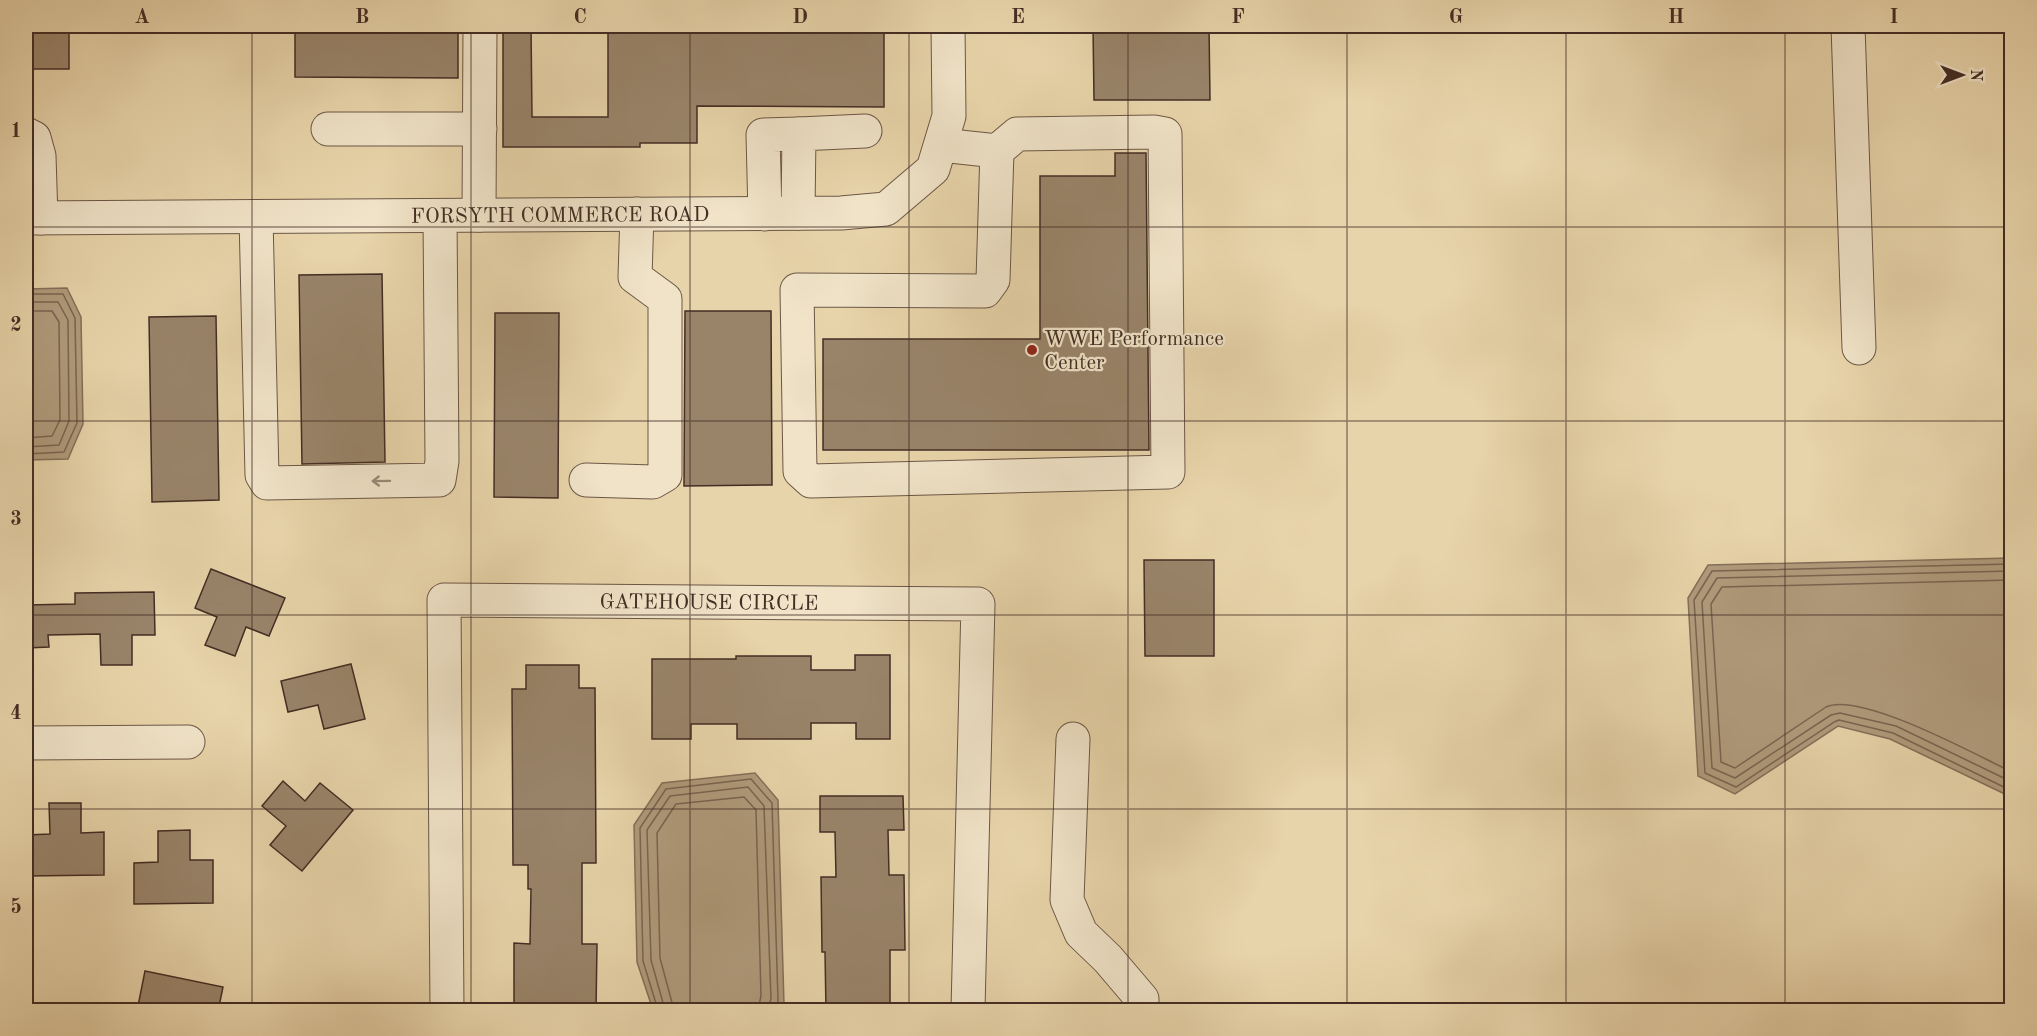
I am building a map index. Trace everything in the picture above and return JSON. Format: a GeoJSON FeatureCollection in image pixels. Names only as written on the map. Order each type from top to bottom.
{"type":"FeatureCollection","features":[{"type":"Feature","properties":{"kind":"street"},"geometry":{"type":"LineString","coordinates":[[479,215],[480,26]]}},
{"type":"Feature","properties":{"kind":"street","name":"FORSYTH COMMERCE ROAD"},"geometry":{"type":"LineString","coordinates":[[33,218],[765,214],[841,213],[886,209],[933,169],[942,145],[949,116],[948,26]]}},
{"type":"Feature","properties":{"kind":"street"},"geometry":{"type":"LineString","coordinates":[[1848,26],[1859,348]]}},
{"type":"Feature","properties":{"kind":"street"},"geometry":{"type":"LineString","coordinates":[[328,129],[480,129]]}},
{"type":"Feature","properties":{"kind":"street"},"geometry":{"type":"LineString","coordinates":[[765,214],[763,135],[865,131]]}},
{"type":"Feature","properties":{"kind":"street"},"geometry":{"type":"LineString","coordinates":[[942,145],[997,151],[1017,134],[1154,132],[1165,134],[1168,472],[812,481],[800,471],[797,290],[984,291],[993,280],[997,151]]}},
{"type":"Feature","properties":{"kind":"street"},"geometry":{"type":"LineString","coordinates":[[26,134],[34,138],[39,156],[33,218]]}},
{"type":"Feature","properties":{"kind":"street"},"geometry":{"type":"LineString","coordinates":[[798,213],[799,134]]}},
{"type":"Feature","properties":{"kind":"street"},"geometry":{"type":"LineString","coordinates":[[586,480],[653,482],[665,475],[665,299],[635,277],[637,214]]}},
{"type":"Feature","properties":{"kind":"street"},"geometry":{"type":"LineString","coordinates":[[256,217],[262,475],[267,483],[439,480],[442,461],[440,216]]}},
{"type":"Feature","properties":{"kind":"street","name":"GATEHOUSE CIRCLE"},"geometry":{"type":"LineString","coordinates":[[447,1011],[444,600],[978,604],[968,1011]]}},
{"type":"Feature","properties":{"kind":"street"},"geometry":{"type":"LineString","coordinates":[[1073,739],[1067,900],[1081,933],[1108,959],[1142,999],[1142,1011]]}},
{"type":"Feature","properties":{"kind":"street"},"geometry":{"type":"LineString","coordinates":[[26,742],[188,742]]}},
{"type":"Feature","properties":{"kind":"water"},"geometry":{"type":"Polygon","coordinates":[[[67,288],[81,317],[83,424],[68,459],[26,460],[26,289],[67,288]]]}},
{"type":"Feature","properties":{"kind":"water"},"geometry":{"type":"Polygon","coordinates":[[[2011,558],[2011,797],[1890,739],[1838,726],[1735,794],[1698,776],[1688,598],[1708,565],[2011,558]]]}},
{"type":"Feature","properties":{"kind":"water"},"geometry":{"type":"Polygon","coordinates":[[[755,773],[778,800],[784,1004],[779,1010],[653,1010],[637,962],[634,825],[662,783],[755,773]]]}},
{"type":"Feature","properties":{"kind":"building"},"geometry":{"type":"Polygon","coordinates":[[[26,26],[69,26],[69,69],[26,69],[26,26]]]}},
{"type":"Feature","properties":{"kind":"building"},"geometry":{"type":"Polygon","coordinates":[[[295,26],[458,26],[458,78],[295,77],[295,26]]]}},
{"type":"Feature","properties":{"kind":"building"},"geometry":{"type":"Polygon","coordinates":[[[503,26],[531,26],[532,117],[608,117],[608,26],[884,26],[884,107],[697,106],[697,143],[640,143],[640,147],[503,147],[503,26]]]}},
{"type":"Feature","properties":{"kind":"building"},"geometry":{"type":"Polygon","coordinates":[[[1093,26],[1209,26],[1210,100],[1094,100],[1093,26]]]}},
{"type":"Feature","properties":{"kind":"building"},"geometry":{"type":"Polygon","coordinates":[[[1115,153],[1146,153],[1149,450],[823,450],[823,339],[1040,339],[1040,176],[1115,176],[1115,153]]]}},
{"type":"Feature","properties":{"kind":"building"},"geometry":{"type":"Polygon","coordinates":[[[382,274],[385,462],[302,464],[299,275],[382,274]]]}},
{"type":"Feature","properties":{"kind":"building"},"geometry":{"type":"Polygon","coordinates":[[[685,311],[771,311],[772,485],[684,486],[685,311]]]}},
{"type":"Feature","properties":{"kind":"building"},"geometry":{"type":"Polygon","coordinates":[[[495,313],[559,313],[558,498],[494,497],[495,313]]]}},
{"type":"Feature","properties":{"kind":"building"},"geometry":{"type":"Polygon","coordinates":[[[216,316],[219,500],[152,502],[149,317],[216,316]]]}},
{"type":"Feature","properties":{"kind":"building"},"geometry":{"type":"Polygon","coordinates":[[[1144,560],[1214,560],[1214,656],[1145,656],[1144,560]]]}},
{"type":"Feature","properties":{"kind":"building"},"geometry":{"type":"Polygon","coordinates":[[[211,569],[285,598],[269,636],[246,627],[235,656],[205,645],[217,617],[195,608],[211,569]]]}},
{"type":"Feature","properties":{"kind":"building"},"geometry":{"type":"Polygon","coordinates":[[[154,592],[155,635],[132,635],[132,665],[101,665],[100,634],[48,635],[49,647],[26,648],[26,605],[75,604],[75,593],[154,592]]]}},
{"type":"Feature","properties":{"kind":"building"},"geometry":{"type":"Polygon","coordinates":[[[855,655],[890,655],[890,739],[856,739],[856,723],[811,723],[811,739],[737,739],[737,724],[691,724],[691,739],[652,739],[652,659],[811,656],[811,670],[855,670],[855,655]]]}},
{"type":"Feature","properties":{"kind":"building"},"geometry":{"type":"Polygon","coordinates":[[[351,664],[365,719],[324,729],[318,705],[288,712],[281,681],[351,664]]]}},
{"type":"Feature","properties":{"kind":"building"},"geometry":{"type":"Polygon","coordinates":[[[526,665],[579,665],[579,688],[595,688],[596,863],[582,863],[582,944],[597,944],[596,1011],[514,1011],[514,943],[530,944],[531,889],[528,889],[528,865],[513,865],[512,689],[526,689],[526,665]]]}},
{"type":"Feature","properties":{"kind":"building"},"geometry":{"type":"Polygon","coordinates":[[[283,781],[305,801],[320,783],[353,810],[302,871],[270,845],[286,826],[262,806],[283,781]]]}},
{"type":"Feature","properties":{"kind":"building"},"geometry":{"type":"Polygon","coordinates":[[[820,796],[903,796],[904,830],[888,830],[889,875],[904,875],[905,950],[890,950],[890,1011],[826,1011],[821,877],[836,877],[835,832],[820,832],[820,796]]]}},
{"type":"Feature","properties":{"kind":"building"},"geometry":{"type":"Polygon","coordinates":[[[49,803],[81,803],[81,833],[104,832],[104,875],[26,876],[26,835],[50,834],[49,803]]]}},
{"type":"Feature","properties":{"kind":"building"},"geometry":{"type":"Polygon","coordinates":[[[190,830],[190,860],[213,860],[213,903],[134,904],[134,863],[158,862],[158,831],[190,830]]]}},
{"type":"Feature","properties":{"kind":"building"},"geometry":{"type":"Polygon","coordinates":[[[145,971],[223,987],[218,1011],[137,1011],[145,971]]]}},
{"type":"Feature","properties":{"kind":"place","name":"WWE Performance Center"},"geometry":{"type":"Point","coordinates":[1032,350]}}]}
